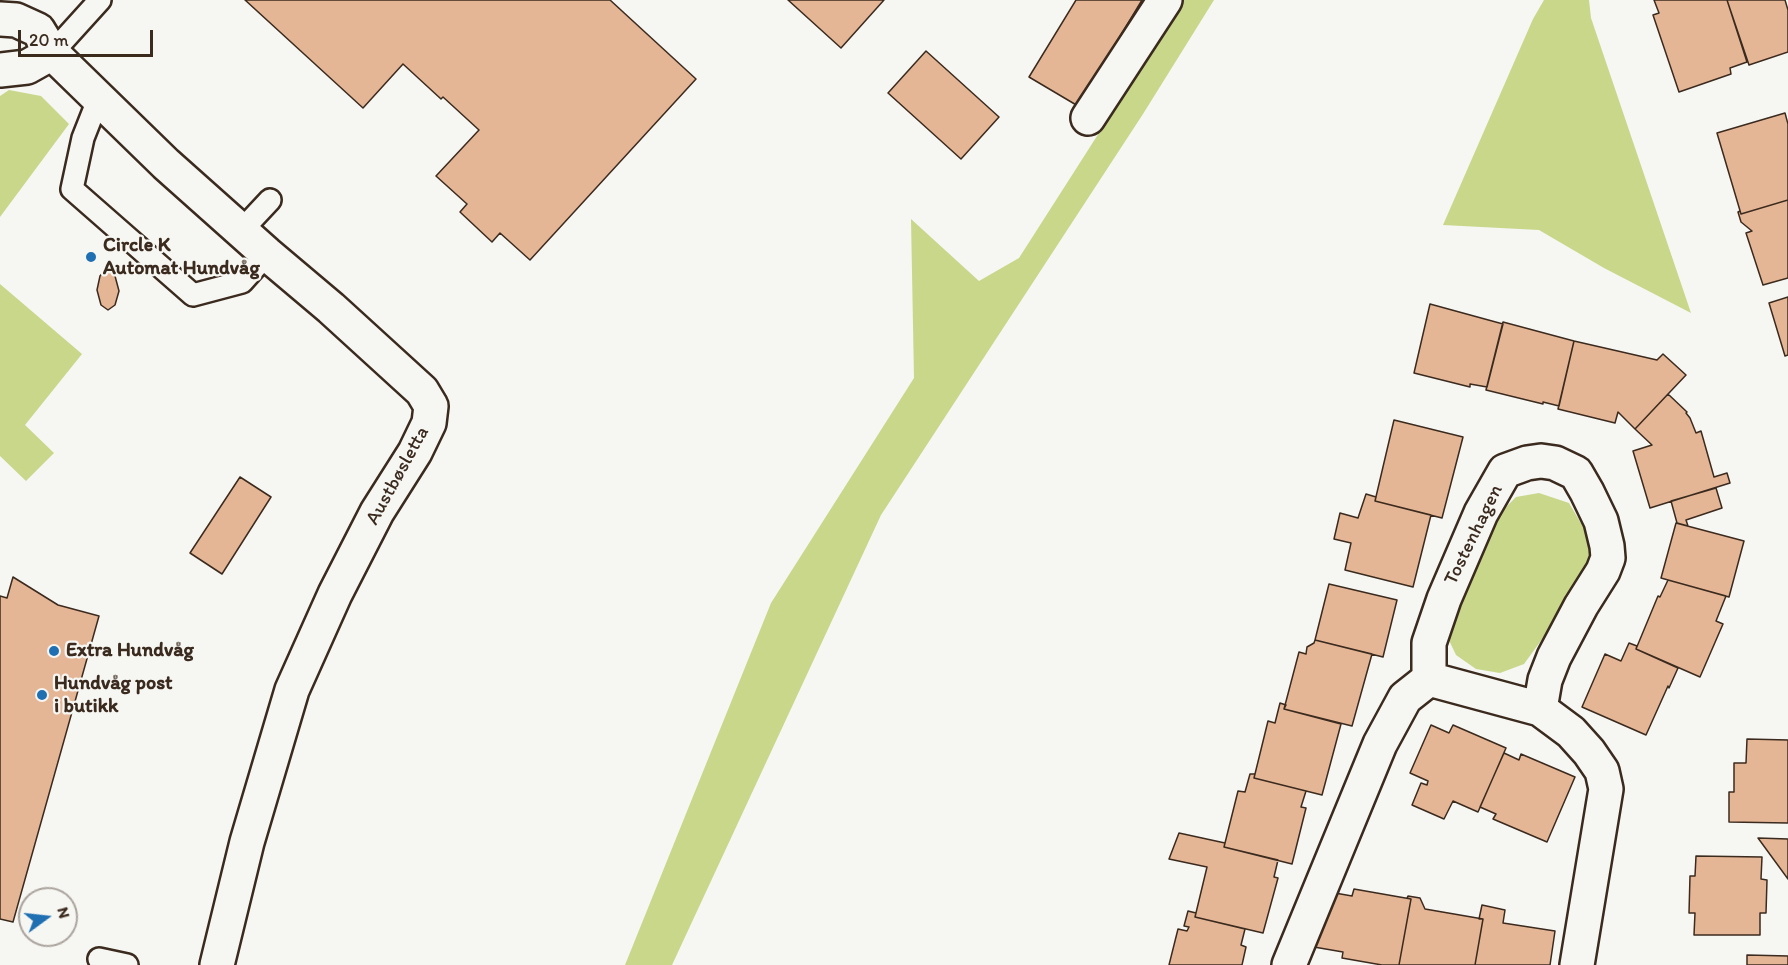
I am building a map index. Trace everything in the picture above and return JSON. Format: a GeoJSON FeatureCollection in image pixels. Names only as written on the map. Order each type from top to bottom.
{"type":"FeatureCollection","features":[{"type":"Feature","properties":{"kind":"street"},"geometry":{"type":"LineString","coordinates":[[1088,118],[1165,0]]}},
{"type":"Feature","properties":{"kind":"street","name":"Austbøsletta"},"geometry":{"type":"LineString","coordinates":[[0,19],[16,20],[38,30],[52,53],[99,100],[166,164],[422,391],[431,406],[429,423],[415,452],[377,512],[335,594],[292,690],[248,842],[217,965]]}},
{"type":"Feature","properties":{"kind":"street"},"geometry":{"type":"LineString","coordinates":[[0,70],[27,67],[52,53]]}},
{"type":"Feature","properties":{"kind":"street","name":"Tostenhagen"},"geometry":{"type":"LineString","coordinates":[[1429,679],[1429,643],[1444,599],[1481,513],[1505,471],[1527,463],[1541,461],[1556,463],[1576,473],[1587,492],[1601,521],[1608,558],[1603,571],[1554,657],[1545,680],[1540,710]]}},
{"type":"Feature","properties":{"kind":"street"},"geometry":{"type":"LineString","coordinates":[[1289,965],[1380,744],[1405,698],[1429,679],[1540,710],[1570,732],[1589,752],[1602,771],[1606,789],[1577,965]]}},
{"type":"Feature","properties":{"kind":"lane"},"geometry":{"type":"LineString","coordinates":[[52,53],[100,0]]}},
{"type":"Feature","properties":{"kind":"lane"},"geometry":{"type":"LineString","coordinates":[[99,100],[83,138],[72,189],[193,295],[242,282],[267,254]]}},
{"type":"Feature","properties":{"kind":"lane"},"geometry":{"type":"LineString","coordinates":[[241,231],[270,200]]}},
{"type":"Feature","properties":{"kind":"lane"},"geometry":{"type":"LineString","coordinates":[[99,959],[127,965]]}},
{"type":"Feature","properties":{"kind":"green space"},"geometry":{"type":"Polygon","coordinates":[[[1184,0],[1214,0],[1143,114],[881,515],[672,965],[625,965],[771,603],[914,378],[911,219],[979,281],[1019,258],[1184,0]]]}},
{"type":"Feature","properties":{"kind":"green space"},"geometry":{"type":"Polygon","coordinates":[[[1544,0],[1589,0],[1591,18],[1691,313],[1604,268],[1539,230],[1443,225],[1533,19],[1544,0]]]}},
{"type":"Feature","properties":{"kind":"green space"},"geometry":{"type":"Polygon","coordinates":[[[9,90],[41,96],[69,124],[0,217],[0,96],[9,90]]]}},
{"type":"Feature","properties":{"kind":"green space"},"geometry":{"type":"Polygon","coordinates":[[[0,284],[82,354],[25,425],[54,453],[26,481],[0,456],[0,284]]]}},
{"type":"Feature","properties":{"kind":"green space"},"geometry":{"type":"Polygon","coordinates":[[[1539,493],[1569,503],[1585,530],[1591,557],[1559,608],[1548,631],[1524,664],[1500,673],[1476,669],[1456,655],[1447,636],[1453,613],[1495,518],[1516,497],[1539,493]]]}},
{"type":"Feature","properties":{"kind":"building"},"geometry":{"type":"Polygon","coordinates":[[[245,0],[610,0],[696,79],[530,260],[500,233],[492,242],[460,212],[467,204],[436,176],[479,130],[443,97],[441,99],[403,64],[363,108],[245,0]]]}},
{"type":"Feature","properties":{"kind":"building"},"geometry":{"type":"Polygon","coordinates":[[[788,0],[884,0],[841,48],[788,0]]]}},
{"type":"Feature","properties":{"kind":"building"},"geometry":{"type":"Polygon","coordinates":[[[1076,0],[1142,0],[1078,106],[1029,77],[1076,0]]]}},
{"type":"Feature","properties":{"kind":"building"},"geometry":{"type":"Polygon","coordinates":[[[1654,0],[1727,0],[1747,62],[1730,68],[1731,74],[1679,92],[1653,15],[1659,13],[1654,0]]]}},
{"type":"Feature","properties":{"kind":"building"},"geometry":{"type":"Polygon","coordinates":[[[1727,0],[1785,0],[1788,10],[1788,52],[1749,65],[1727,0]]]}},
{"type":"Feature","properties":{"kind":"building"},"geometry":{"type":"Polygon","coordinates":[[[926,51],[999,117],[961,159],[888,93],[926,51]]]}},
{"type":"Feature","properties":{"kind":"building"},"geometry":{"type":"Polygon","coordinates":[[[1785,113],[1788,124],[1788,200],[1741,214],[1717,133],[1785,113]]]}},
{"type":"Feature","properties":{"kind":"building"},"geometry":{"type":"Polygon","coordinates":[[[1788,200],[1788,278],[1763,285],[1746,233],[1752,231],[1741,222],[1738,212],[1740,211],[1741,214],[1788,200]]]}},
{"type":"Feature","properties":{"kind":"building"},"geometry":{"type":"Polygon","coordinates":[[[110,269],[115,276],[119,291],[115,305],[108,310],[101,305],[97,290],[100,276],[105,270],[110,269]]]}},
{"type":"Feature","properties":{"kind":"building"},"geometry":{"type":"Polygon","coordinates":[[[1788,297],[1788,355],[1785,356],[1769,303],[1788,297]]]}},
{"type":"Feature","properties":{"kind":"building"},"geometry":{"type":"Polygon","coordinates":[[[1430,304],[1503,324],[1487,387],[1470,384],[1470,387],[1414,373],[1430,304]]]}},
{"type":"Feature","properties":{"kind":"building"},"geometry":{"type":"Polygon","coordinates":[[[1503,322],[1574,341],[1559,406],[1486,390],[1503,322]]]}},
{"type":"Feature","properties":{"kind":"building"},"geometry":{"type":"Polygon","coordinates":[[[1574,341],[1657,360],[1663,354],[1686,375],[1635,429],[1618,412],[1615,423],[1558,409],[1574,341]]]}},
{"type":"Feature","properties":{"kind":"building"},"geometry":{"type":"Polygon","coordinates":[[[1668,394],[1687,412],[1696,433],[1701,431],[1714,477],[1727,473],[1730,483],[1650,508],[1633,451],[1652,445],[1635,429],[1668,394]]]}},
{"type":"Feature","properties":{"kind":"building"},"geometry":{"type":"Polygon","coordinates":[[[1394,420],[1463,437],[1442,518],[1375,501],[1394,420]]]}},
{"type":"Feature","properties":{"kind":"building"},"geometry":{"type":"Polygon","coordinates":[[[240,477],[271,497],[222,574],[190,553],[240,477]]]}},
{"type":"Feature","properties":{"kind":"building"},"geometry":{"type":"Polygon","coordinates":[[[1716,488],[1722,508],[1686,520],[1688,526],[1677,523],[1671,501],[1716,488]]]}},
{"type":"Feature","properties":{"kind":"building"},"geometry":{"type":"Polygon","coordinates":[[[1366,494],[1376,497],[1375,501],[1431,515],[1413,587],[1345,570],[1351,543],[1334,539],[1340,513],[1358,518],[1366,494]]]}},
{"type":"Feature","properties":{"kind":"building"},"geometry":{"type":"Polygon","coordinates":[[[1676,523],[1744,541],[1729,597],[1661,578],[1676,523]]]}},
{"type":"Feature","properties":{"kind":"building"},"geometry":{"type":"Polygon","coordinates":[[[13,577],[58,605],[99,616],[23,887],[18,887],[18,904],[13,922],[0,919],[0,596],[7,598],[13,577]]]}},
{"type":"Feature","properties":{"kind":"building"},"geometry":{"type":"Polygon","coordinates":[[[1668,580],[1726,596],[1716,621],[1723,624],[1700,677],[1636,649],[1658,596],[1660,597],[1668,580]]]}},
{"type":"Feature","properties":{"kind":"building"},"geometry":{"type":"Polygon","coordinates":[[[1329,584],[1397,600],[1383,657],[1315,640],[1329,584]]]}},
{"type":"Feature","properties":{"kind":"building"},"geometry":{"type":"Polygon","coordinates":[[[1315,640],[1372,654],[1352,726],[1284,709],[1299,652],[1306,654],[1307,647],[1315,640]]]}},
{"type":"Feature","properties":{"kind":"building"},"geometry":{"type":"Polygon","coordinates":[[[1629,643],[1637,646],[1636,649],[1678,668],[1646,735],[1582,707],[1605,654],[1621,661],[1629,643]]]}},
{"type":"Feature","properties":{"kind":"building"},"geometry":{"type":"Polygon","coordinates":[[[1280,703],[1286,705],[1284,709],[1341,724],[1322,795],[1254,778],[1268,721],[1275,723],[1280,703]]]}},
{"type":"Feature","properties":{"kind":"building"},"geometry":{"type":"Polygon","coordinates":[[[1431,725],[1449,733],[1453,725],[1506,748],[1478,812],[1453,801],[1444,819],[1412,805],[1421,783],[1427,785],[1428,781],[1410,773],[1431,725]]]}},
{"type":"Feature","properties":{"kind":"building"},"geometry":{"type":"Polygon","coordinates":[[[1747,739],[1788,740],[1788,823],[1729,822],[1729,792],[1734,792],[1734,763],[1746,763],[1747,739]]]}},
{"type":"Feature","properties":{"kind":"building"},"geometry":{"type":"Polygon","coordinates":[[[1504,753],[1519,760],[1521,754],[1575,777],[1547,842],[1493,819],[1496,814],[1480,807],[1504,753]]]}},
{"type":"Feature","properties":{"kind":"building"},"geometry":{"type":"Polygon","coordinates":[[[1250,774],[1255,774],[1254,778],[1306,791],[1301,807],[1306,808],[1292,864],[1224,847],[1238,791],[1245,792],[1250,774]]]}},
{"type":"Feature","properties":{"kind":"building"},"geometry":{"type":"Polygon","coordinates":[[[1179,833],[1225,843],[1224,847],[1278,860],[1274,877],[1278,878],[1263,933],[1195,917],[1207,867],[1169,859],[1179,833]]]}},
{"type":"Feature","properties":{"kind":"building"},"geometry":{"type":"Polygon","coordinates":[[[1758,838],[1788,839],[1788,879],[1758,838]]]}},
{"type":"Feature","properties":{"kind":"building"},"geometry":{"type":"Polygon","coordinates":[[[1696,856],[1762,857],[1761,879],[1767,880],[1766,913],[1760,913],[1760,935],[1694,935],[1695,913],[1689,913],[1690,876],[1695,876],[1696,856]]]}},
{"type":"Feature","properties":{"kind":"building"},"geometry":{"type":"Polygon","coordinates":[[[1354,889],[1411,899],[1399,965],[1382,965],[1342,958],[1343,952],[1314,947],[1335,893],[1352,896],[1354,889]]]}},
{"type":"Feature","properties":{"kind":"building"},"geometry":{"type":"Polygon","coordinates":[[[1408,896],[1420,898],[1425,909],[1483,919],[1475,965],[1399,965],[1411,899],[1407,898],[1408,896]]]}},
{"type":"Feature","properties":{"kind":"building"},"geometry":{"type":"Polygon","coordinates":[[[1482,905],[1505,910],[1503,923],[1555,931],[1550,965],[1475,965],[1483,919],[1479,919],[1482,905]]]}},
{"type":"Feature","properties":{"kind":"building"},"geometry":{"type":"Polygon","coordinates":[[[1188,911],[1196,913],[1195,917],[1245,929],[1241,945],[1246,947],[1242,965],[1169,965],[1178,929],[1187,931],[1189,927],[1184,926],[1188,911]]]}},
{"type":"Feature","properties":{"kind":"building"},"geometry":{"type":"Polygon","coordinates":[[[1747,955],[1788,956],[1788,965],[1747,965],[1747,955]]]}},
{"type":"Feature","properties":{"kind":"place","name":"Circle K Automat Hundvåg"},"geometry":{"type":"Point","coordinates":[91,257]}},
{"type":"Feature","properties":{"kind":"place","name":"Extra Hundvåg"},"geometry":{"type":"Point","coordinates":[54,651]}},
{"type":"Feature","properties":{"kind":"place","name":"Hundvåg post i butikk"},"geometry":{"type":"Point","coordinates":[42,695]}}]}
